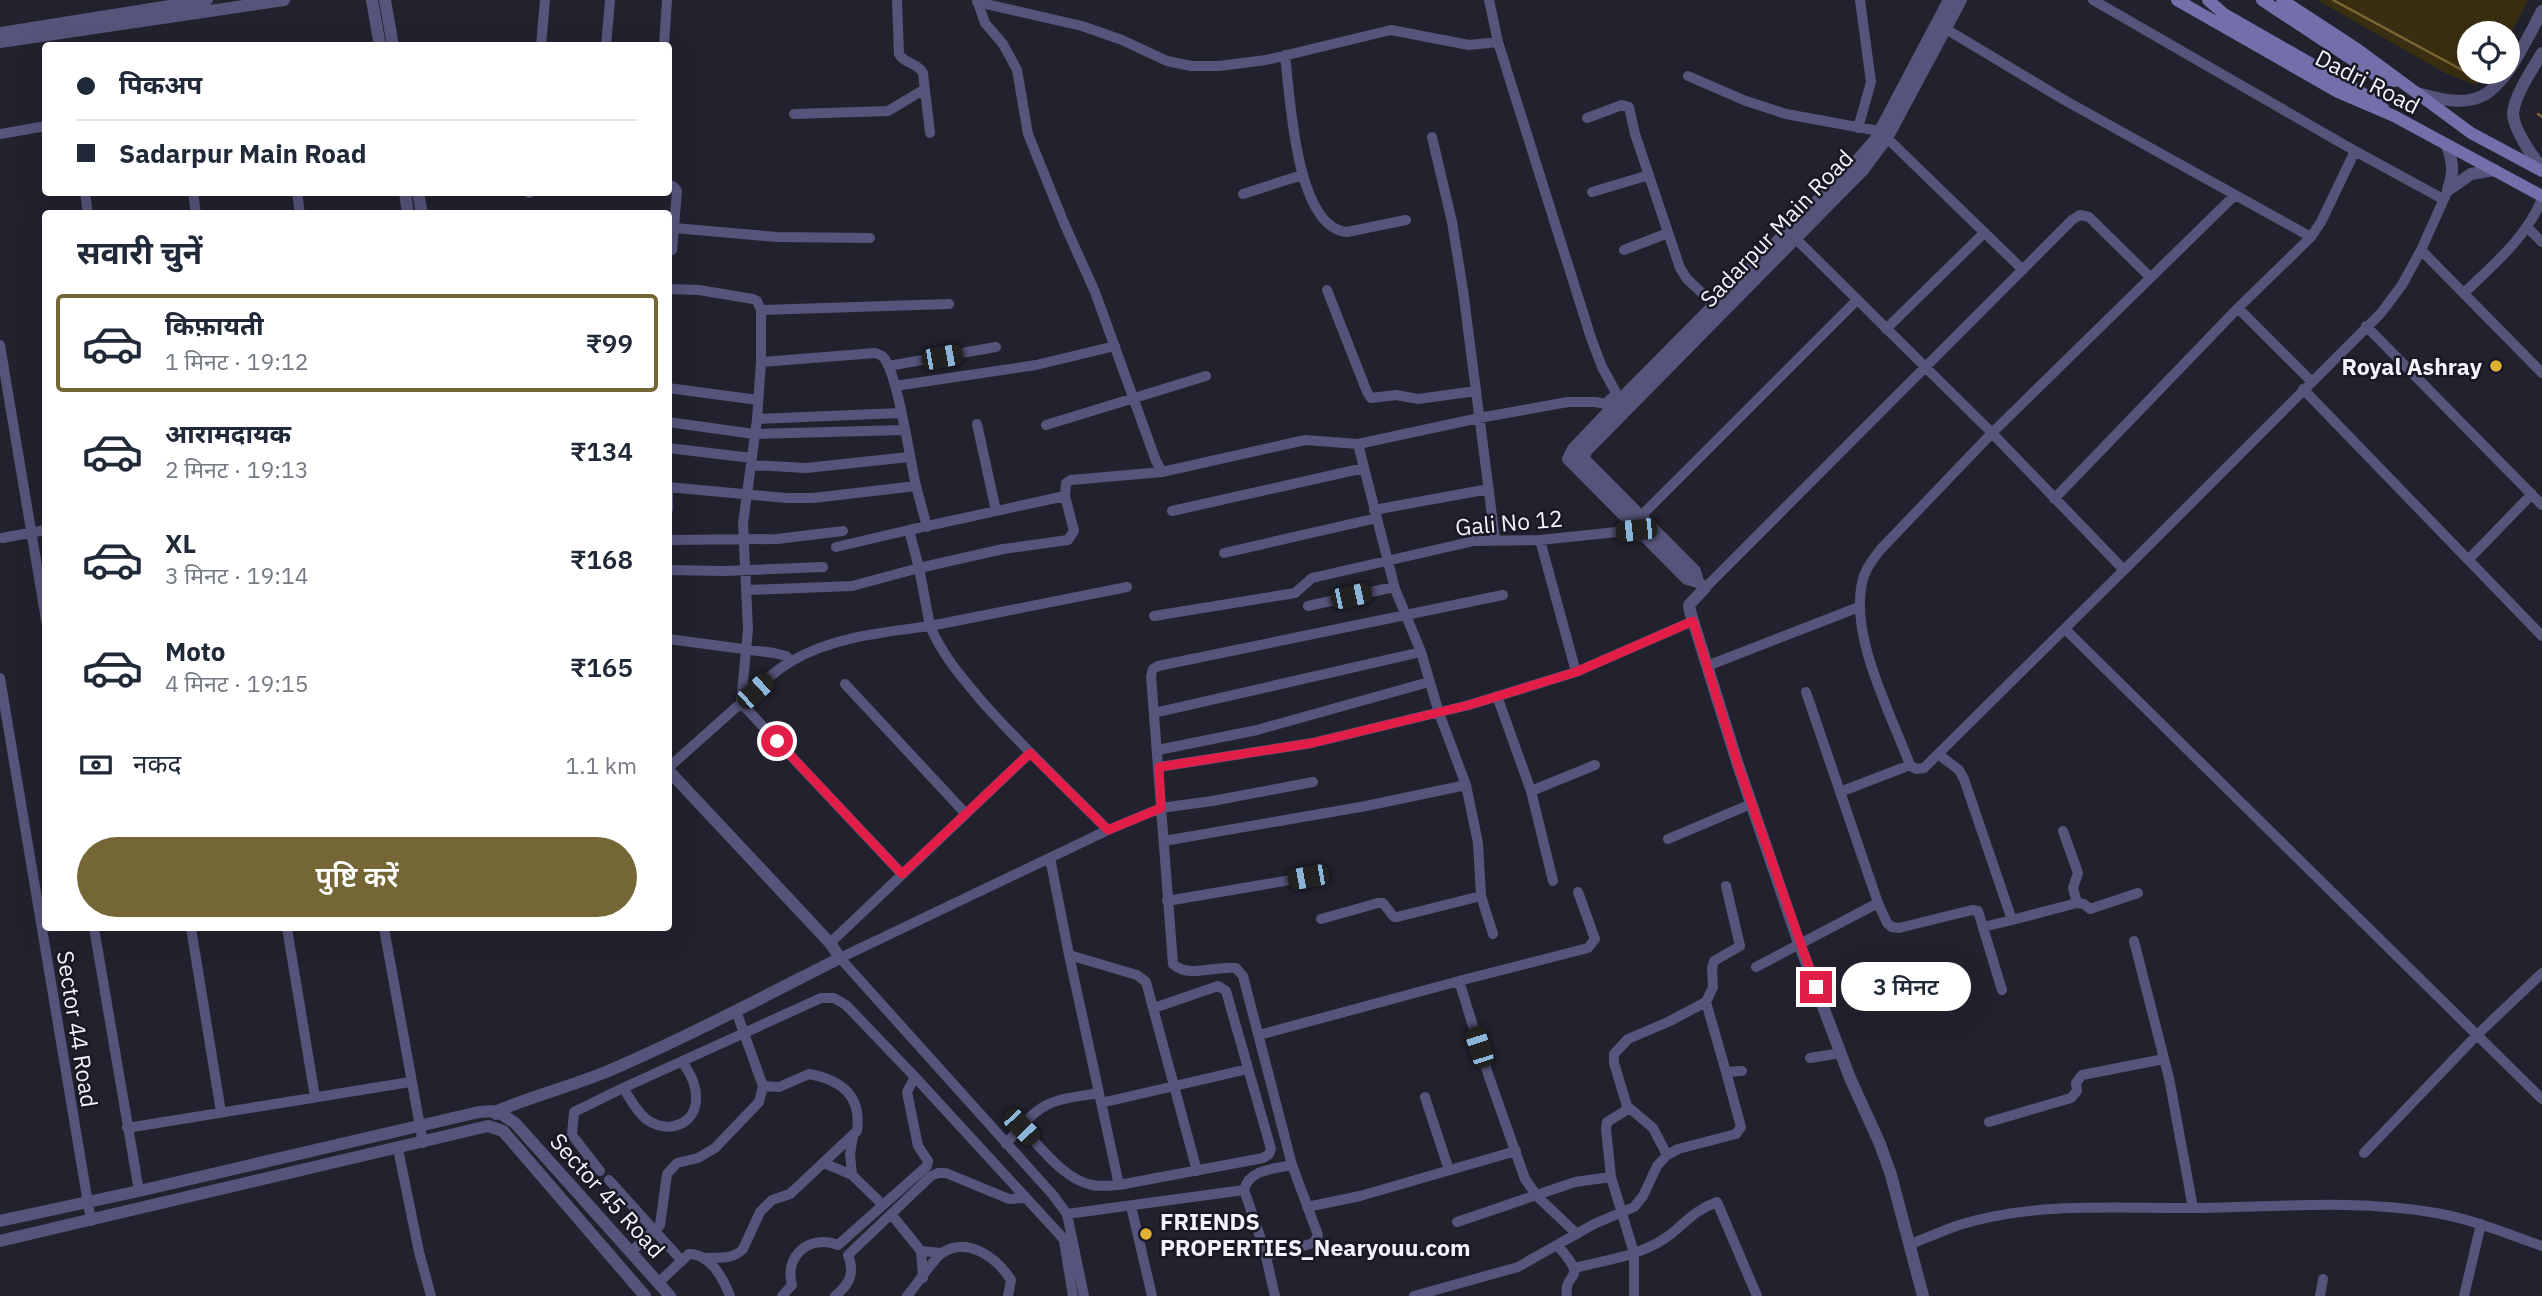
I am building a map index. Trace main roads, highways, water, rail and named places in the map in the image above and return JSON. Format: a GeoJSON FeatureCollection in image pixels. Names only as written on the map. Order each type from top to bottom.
{"type":"FeatureCollection","features":[{"type":"Feature","properties":{"kind":"main road","name":"Dadri Road"},"geometry":{"type":"LineString","coordinates":[[2177,0],[2338,92],[2394,117],[2542,197]]}},
{"type":"Feature","properties":{"kind":"main road"},"geometry":{"type":"LineString","coordinates":[[2208,0],[2224,14],[2369,97],[2394,117]]}},
{"type":"Feature","properties":{"kind":"main road"},"geometry":{"type":"LineString","coordinates":[[2262,0],[2380,78],[2402,83]]}},
{"type":"Feature","properties":{"kind":"main road","name":"Dadri Road"},"geometry":{"type":"LineString","coordinates":[[2281,0],[2357,49],[2471,133],[2542,169]]}},
{"type":"Feature","properties":{"kind":"waterway"},"geometry":{"type":"LineString","coordinates":[[2333,0],[2457,67]]}},
{"type":"Feature","properties":{"kind":"waterway"},"geometry":{"type":"LineString","coordinates":[[2538,114],[2542,117]]}},
{"type":"Feature","properties":{"kind":"place","name":"Royal Ashray"},"geometry":{"type":"Point","coordinates":[2496,366]}},
{"type":"Feature","properties":{"kind":"place","name":"FRIENDS PROPERTIES_Nearyouu.com"},"geometry":{"type":"Point","coordinates":[1146,1234]}}]}
